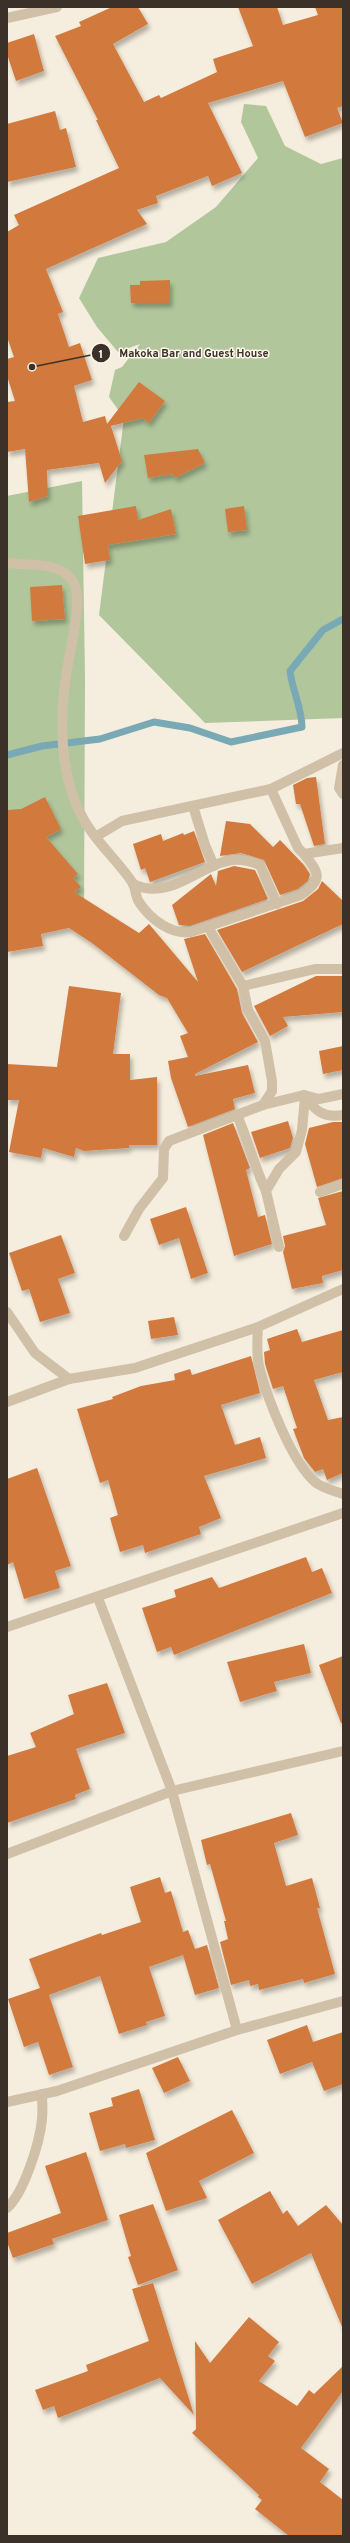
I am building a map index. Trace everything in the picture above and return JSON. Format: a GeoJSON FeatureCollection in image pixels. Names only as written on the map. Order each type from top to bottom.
{"type":"FeatureCollection","features":[{"type":"Feature","properties":{"kind":"street"},"geometry":{"type":"LineString","coordinates":[[7,18],[57,7]]}},
{"type":"Feature","properties":{"kind":"street"},"geometry":{"type":"LineString","coordinates":[[7,563],[52,566],[67,576],[75,586],[77,614],[60,720],[68,779],[75,803],[85,822],[133,884],[138,902],[160,924],[183,934],[277,904],[300,895],[316,882],[317,870],[298,848],[271,789]]}},
{"type":"Feature","properties":{"kind":"street"},"geometry":{"type":"LineString","coordinates":[[97,836],[122,821],[271,789],[343,753]]}},
{"type":"Feature","properties":{"kind":"street"},"geometry":{"type":"LineString","coordinates":[[342,790],[343,765]]}},
{"type":"Feature","properties":{"kind":"street"},"geometry":{"type":"LineString","coordinates":[[193,806],[204,845],[214,866]]}},
{"type":"Feature","properties":{"kind":"street"},"geometry":{"type":"LineString","coordinates":[[304,854],[343,848]]}},
{"type":"Feature","properties":{"kind":"street"},"geometry":{"type":"LineString","coordinates":[[133,884],[145,890],[152,889],[189,880],[214,866],[232,860],[260,865],[277,904]]}},
{"type":"Feature","properties":{"kind":"street"},"geometry":{"type":"LineString","coordinates":[[208,927],[243,986],[248,1010],[265,1041],[272,1074],[272,1091],[263,1105]]}},
{"type":"Feature","properties":{"kind":"street"},"geometry":{"type":"LineString","coordinates":[[243,986],[316,969],[343,969]]}},
{"type":"Feature","properties":{"kind":"street"},"geometry":{"type":"LineString","coordinates":[[124,1236],[139,1209],[163,1178],[165,1144],[209,1124],[263,1105],[305,1096],[319,1099],[343,1094]]}},
{"type":"Feature","properties":{"kind":"street"},"geometry":{"type":"LineString","coordinates":[[305,1096],[312,1108],[323,1115],[343,1115]]}},
{"type":"Feature","properties":{"kind":"street"},"geometry":{"type":"LineString","coordinates":[[266,1191],[279,1168],[296,1152],[302,1130],[305,1096]]}},
{"type":"Feature","properties":{"kind":"street"},"geometry":{"type":"LineString","coordinates":[[237,1115],[248,1140],[256,1170],[266,1191],[279,1247]]}},
{"type":"Feature","properties":{"kind":"street"},"geometry":{"type":"LineString","coordinates":[[320,1192],[343,1184]]}},
{"type":"Feature","properties":{"kind":"street"},"geometry":{"type":"LineString","coordinates":[[7,1402],[69,1379],[135,1368],[258,1327],[343,1289]]}},
{"type":"Feature","properties":{"kind":"street"},"geometry":{"type":"LineString","coordinates":[[7,1312],[35,1353],[69,1379]]}},
{"type":"Feature","properties":{"kind":"street"},"geometry":{"type":"LineString","coordinates":[[258,1327],[259,1369],[271,1404],[299,1466],[316,1484],[343,1494]]}},
{"type":"Feature","properties":{"kind":"street"},"geometry":{"type":"LineString","coordinates":[[7,1627],[98,1598],[343,1512]]}},
{"type":"Feature","properties":{"kind":"street"},"geometry":{"type":"LineString","coordinates":[[98,1598],[172,1790],[237,2030]]}},
{"type":"Feature","properties":{"kind":"street"},"geometry":{"type":"LineString","coordinates":[[7,1854],[172,1790],[343,1751]]}},
{"type":"Feature","properties":{"kind":"street"},"geometry":{"type":"LineString","coordinates":[[7,2102],[42,2094],[129,2068],[237,2030],[343,2001]]}},
{"type":"Feature","properties":{"kind":"street"},"geometry":{"type":"LineString","coordinates":[[7,2208],[18,2197],[34,2152],[42,2120],[42,2094]]}},
{"type":"Feature","properties":{"kind":"green space"},"geometry":{"type":"Polygon","coordinates":[[[244,104],[266,106],[285,146],[321,164],[343,158],[343,718],[205,723],[99,615],[124,418],[109,397],[115,370],[122,367],[140,344],[118,352],[97,327],[79,298],[98,258],[166,242],[216,207],[258,158],[241,122],[244,104]]]}},
{"type":"Feature","properties":{"kind":"green space"},"geometry":{"type":"Polygon","coordinates":[[[82,481],[85,679],[84,908],[7,913],[7,496],[82,481]]]}},
{"type":"Feature","properties":{"kind":"building"},"geometry":{"type":"Polygon","coordinates":[[[112,7],[138,7],[148,24],[113,44],[144,102],[159,95],[161,98],[217,72],[213,59],[253,46],[238,7],[277,7],[283,25],[318,15],[315,7],[343,7],[343,106],[337,108],[343,123],[305,137],[283,81],[208,103],[242,173],[212,186],[208,176],[156,196],[158,203],[137,210],[147,224],[46,269],[63,312],[58,314],[69,347],[80,343],[92,380],[74,386],[83,422],[105,416],[107,424],[139,382],[165,401],[149,423],[143,418],[111,426],[122,461],[105,483],[99,463],[47,470],[48,496],[29,502],[25,449],[7,452],[7,402],[15,401],[7,376],[7,359],[14,357],[7,337],[7,232],[19,225],[14,215],[119,168],[96,120],[98,120],[55,36],[81,26],[79,22],[112,7]]]}},
{"type":"Feature","properties":{"kind":"building"},"geometry":{"type":"Polygon","coordinates":[[[34,34],[44,71],[16,81],[7,54],[7,43],[34,34]]]}},
{"type":"Feature","properties":{"kind":"building"},"geometry":{"type":"Polygon","coordinates":[[[55,111],[60,130],[66,128],[76,167],[7,182],[7,124],[55,111]]]}},
{"type":"Feature","properties":{"kind":"building"},"geometry":{"type":"Polygon","coordinates":[[[170,280],[170,303],[131,303],[130,285],[140,285],[140,281],[170,280]]]}},
{"type":"Feature","properties":{"kind":"building"},"geometry":{"type":"Polygon","coordinates":[[[198,449],[205,463],[175,478],[173,474],[148,478],[144,455],[198,449]]]}},
{"type":"Feature","properties":{"kind":"building"},"geometry":{"type":"Polygon","coordinates":[[[136,506],[138,520],[171,509],[176,534],[108,545],[110,560],[85,564],[78,516],[136,506]]]}},
{"type":"Feature","properties":{"kind":"building"},"geometry":{"type":"Polygon","coordinates":[[[244,506],[247,530],[228,532],[225,509],[244,506]]]}},
{"type":"Feature","properties":{"kind":"building"},"geometry":{"type":"Polygon","coordinates":[[[62,585],[65,619],[32,621],[30,587],[62,585]]]}},
{"type":"Feature","properties":{"kind":"building"},"geometry":{"type":"Polygon","coordinates":[[[316,777],[325,844],[314,846],[300,804],[296,804],[293,785],[307,778],[316,777]]]}},
{"type":"Feature","properties":{"kind":"building"},"geometry":{"type":"Polygon","coordinates":[[[45,797],[61,829],[46,837],[78,874],[73,878],[81,887],[74,892],[139,933],[149,924],[198,982],[184,939],[205,934],[237,989],[242,1013],[258,1042],[195,1074],[195,1076],[248,1065],[255,1093],[233,1099],[235,1109],[188,1127],[171,1078],[168,1061],[188,1057],[180,1036],[188,1033],[167,998],[159,995],[92,943],[69,928],[41,934],[43,946],[7,952],[7,810],[21,809],[45,797]]]}},
{"type":"Feature","properties":{"kind":"building"},"geometry":{"type":"Polygon","coordinates":[[[226,821],[250,824],[273,847],[280,840],[304,865],[310,874],[308,881],[298,889],[280,895],[264,860],[241,853],[220,856],[226,821]]]}},
{"type":"Feature","properties":{"kind":"building"},"geometry":{"type":"Polygon","coordinates":[[[194,831],[205,862],[150,882],[145,868],[141,870],[133,844],[161,834],[163,841],[183,833],[184,835],[194,831]]]}},
{"type":"Feature","properties":{"kind":"building"},"geometry":{"type":"Polygon","coordinates":[[[234,866],[255,870],[268,899],[190,926],[179,925],[172,905],[211,874],[216,886],[218,871],[234,866]]]}},
{"type":"Feature","properties":{"kind":"building"},"geometry":{"type":"Polygon","coordinates":[[[322,881],[343,901],[343,924],[242,972],[217,930],[303,901],[318,889],[322,881]]]}},
{"type":"Feature","properties":{"kind":"building"},"geometry":{"type":"Polygon","coordinates":[[[316,976],[343,976],[343,1012],[283,1017],[288,1026],[270,1036],[254,1006],[316,976]]]}},
{"type":"Feature","properties":{"kind":"building"},"geometry":{"type":"Polygon","coordinates":[[[69,986],[121,993],[113,1054],[130,1054],[130,1080],[157,1077],[157,1145],[129,1145],[129,1148],[84,1151],[76,1148],[74,1157],[43,1148],[41,1158],[9,1152],[19,1100],[7,1100],[7,1064],[57,1067],[69,986]]]}},
{"type":"Feature","properties":{"kind":"building"},"geometry":{"type":"Polygon","coordinates":[[[343,1046],[343,1070],[323,1074],[319,1051],[343,1046]]]}},
{"type":"Feature","properties":{"kind":"building"},"geometry":{"type":"Polygon","coordinates":[[[288,1121],[293,1138],[290,1148],[260,1158],[251,1132],[288,1121]]]}},
{"type":"Feature","properties":{"kind":"building"},"geometry":{"type":"Polygon","coordinates":[[[333,1122],[343,1122],[343,1178],[317,1187],[305,1144],[309,1128],[333,1122]]]}},
{"type":"Feature","properties":{"kind":"building"},"geometry":{"type":"Polygon","coordinates":[[[233,1123],[250,1168],[246,1170],[258,1217],[265,1215],[272,1244],[234,1256],[203,1135],[233,1123]]]}},
{"type":"Feature","properties":{"kind":"building"},"geometry":{"type":"Polygon","coordinates":[[[343,1191],[343,1270],[322,1276],[323,1283],[292,1289],[283,1252],[285,1246],[283,1236],[326,1225],[318,1198],[343,1191]]]}},
{"type":"Feature","properties":{"kind":"building"},"geometry":{"type":"Polygon","coordinates":[[[186,1207],[208,1273],[191,1279],[179,1238],[159,1245],[150,1219],[186,1207]]]}},
{"type":"Feature","properties":{"kind":"building"},"geometry":{"type":"Polygon","coordinates":[[[61,1235],[75,1273],[58,1279],[70,1313],[40,1322],[29,1289],[22,1291],[9,1253],[61,1235]]]}},
{"type":"Feature","properties":{"kind":"building"},"geometry":{"type":"Polygon","coordinates":[[[174,1317],[178,1335],[151,1339],[148,1321],[174,1317]]]}},
{"type":"Feature","properties":{"kind":"building"},"geometry":{"type":"Polygon","coordinates":[[[297,1329],[302,1342],[343,1330],[343,1372],[314,1380],[328,1420],[343,1417],[343,1473],[327,1480],[323,1469],[315,1472],[304,1458],[293,1429],[297,1428],[283,1386],[273,1389],[265,1364],[264,1352],[270,1350],[267,1339],[297,1329]]]}},
{"type":"Feature","properties":{"kind":"building"},"geometry":{"type":"Polygon","coordinates":[[[251,1356],[260,1393],[221,1405],[235,1445],[260,1437],[266,1458],[204,1476],[221,1518],[199,1527],[201,1534],[145,1553],[143,1545],[120,1552],[110,1518],[118,1515],[108,1480],[100,1483],[77,1409],[113,1399],[112,1397],[141,1386],[175,1380],[174,1374],[190,1369],[192,1375],[251,1356]]]}},
{"type":"Feature","properties":{"kind":"building"},"geometry":{"type":"Polygon","coordinates":[[[37,1468],[71,1566],[55,1571],[60,1588],[24,1599],[13,1562],[7,1565],[7,1479],[37,1468]]]}},
{"type":"Feature","properties":{"kind":"building"},"geometry":{"type":"Polygon","coordinates":[[[306,1557],[312,1572],[322,1568],[332,1593],[174,1655],[171,1647],[157,1652],[142,1608],[176,1597],[174,1590],[212,1577],[219,1588],[306,1557]]]}},
{"type":"Feature","properties":{"kind":"building"},"geometry":{"type":"Polygon","coordinates":[[[304,1644],[311,1673],[274,1682],[277,1691],[240,1702],[227,1662],[304,1644]]]}},
{"type":"Feature","properties":{"kind":"building"},"geometry":{"type":"Polygon","coordinates":[[[343,1656],[343,1723],[341,1723],[319,1665],[343,1656]]]}},
{"type":"Feature","properties":{"kind":"building"},"geometry":{"type":"Polygon","coordinates":[[[107,1683],[125,1733],[76,1749],[90,1789],[75,1795],[76,1799],[7,1823],[7,1756],[36,1747],[30,1733],[74,1714],[68,1695],[107,1683]]]}},
{"type":"Feature","properties":{"kind":"building"},"geometry":{"type":"Polygon","coordinates":[[[291,1813],[298,1835],[274,1843],[286,1886],[312,1878],[320,1908],[317,1908],[335,1974],[304,1983],[303,1979],[259,1990],[258,1984],[250,1986],[249,1980],[231,1985],[220,1942],[228,1939],[224,1921],[226,1921],[210,1864],[207,1865],[201,1840],[291,1813]]]}},
{"type":"Feature","properties":{"kind":"building"},"geometry":{"type":"Polygon","coordinates":[[[160,1877],[165,1893],[171,1891],[183,1932],[188,1930],[195,1949],[207,1945],[219,1988],[195,1995],[183,1955],[149,1967],[165,2016],[146,2022],[147,2025],[119,2034],[100,1976],[49,1995],[73,2067],[49,2075],[38,2042],[24,2047],[8,1999],[40,1988],[29,1959],[101,1933],[102,1935],[141,1922],[130,1887],[160,1877]]]}},
{"type":"Feature","properties":{"kind":"building"},"geometry":{"type":"Polygon","coordinates":[[[307,2025],[313,2042],[343,2032],[343,2084],[324,2091],[312,2062],[280,2074],[267,2040],[307,2025]]]}},
{"type":"Feature","properties":{"kind":"building"},"geometry":{"type":"Polygon","coordinates":[[[178,2057],[190,2081],[164,2093],[152,2068],[178,2057]]]}},
{"type":"Feature","properties":{"kind":"building"},"geometry":{"type":"Polygon","coordinates":[[[139,2089],[155,2140],[126,2148],[125,2144],[100,2151],[89,2113],[113,2106],[111,2098],[139,2089]]]}},
{"type":"Feature","properties":{"kind":"building"},"geometry":{"type":"Polygon","coordinates":[[[232,2110],[254,2153],[199,2181],[207,2198],[166,2211],[146,2153],[232,2110]]]}},
{"type":"Feature","properties":{"kind":"building"},"geometry":{"type":"Polygon","coordinates":[[[86,2152],[108,2220],[52,2239],[54,2244],[13,2258],[7,2242],[7,2233],[61,2213],[45,2166],[86,2152]]]}},
{"type":"Feature","properties":{"kind":"building"},"geometry":{"type":"Polygon","coordinates":[[[270,2191],[283,2214],[287,2210],[298,2226],[326,2205],[343,2225],[343,2329],[311,2253],[252,2284],[218,2220],[270,2191]]]}},
{"type":"Feature","properties":{"kind":"building"},"geometry":{"type":"Polygon","coordinates":[[[153,2204],[178,2270],[138,2285],[128,2257],[131,2256],[119,2215],[153,2204]]]}},
{"type":"Feature","properties":{"kind":"building"},"geometry":{"type":"Polygon","coordinates":[[[153,2283],[194,2415],[160,2378],[58,2418],[54,2406],[43,2410],[35,2390],[88,2371],[86,2365],[149,2341],[132,2289],[153,2283]]]}},
{"type":"Feature","properties":{"kind":"building"},"geometry":{"type":"Polygon","coordinates":[[[249,2317],[279,2342],[268,2356],[275,2361],[259,2381],[297,2406],[309,2390],[314,2394],[343,2366],[343,2391],[301,2448],[329,2469],[320,2482],[343,2500],[343,2536],[289,2536],[255,2509],[262,2500],[258,2497],[259,2495],[192,2433],[196,2429],[195,2341],[210,2363],[249,2317]]]}},
{"type":"Feature","properties":{"kind":"waterway"},"geometry":{"type":"LineString","coordinates":[[7,755],[42,746],[100,739],[154,722],[190,728],[231,742],[302,727],[302,720],[290,671],[323,630],[343,619]]}},
{"type":"Feature","properties":{"kind":"place","name":"Makoka Bar and Guest House"},"geometry":{"type":"Point","coordinates":[32,367]}}]}
